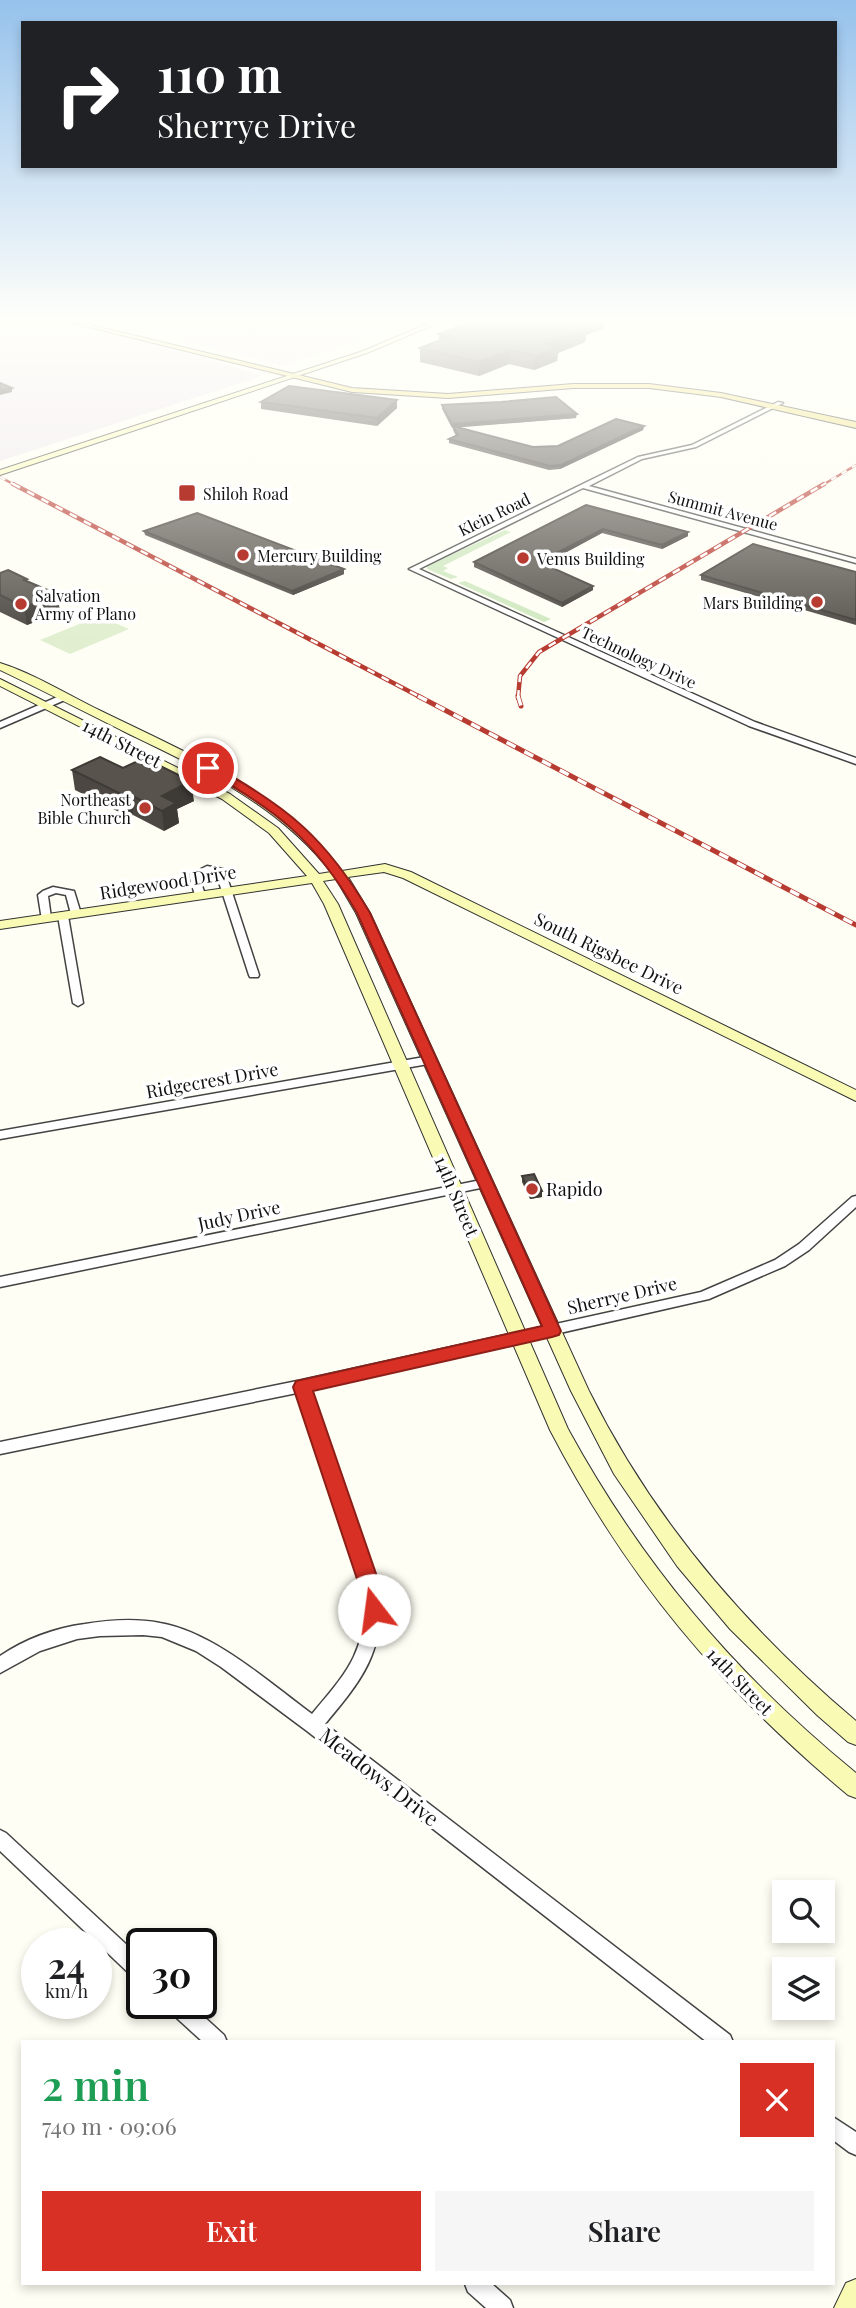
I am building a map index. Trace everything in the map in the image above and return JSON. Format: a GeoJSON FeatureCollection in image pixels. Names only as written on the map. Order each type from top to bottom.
{"type":"FeatureCollection","features":[{"type":"Feature","properties":{"kind":"main road"},"geometry":{"type":"LineString","coordinates":[[0,466],[119,427]]}},
{"type":"Feature","properties":{"kind":"main road"},"geometry":{"type":"LineString","coordinates":[[0,473],[139,427]]}},
{"type":"Feature","properties":{"kind":"main road","name":"14th Street"},"geometry":{"type":"LineString","coordinates":[[0,666],[238,784],[277,810],[309,838],[340,873],[363,913],[552,1331],[607,1446],[677,1552],[746,1634],[797,1684],[856,1735]]}},
{"type":"Feature","properties":{"kind":"main road","name":"14th Street"},"geometry":{"type":"LineString","coordinates":[[0,682],[226,795],[258,817],[293,848],[316,877],[331,904],[559,1430],[584,1479],[651,1580],[736,1679],[799,1739],[856,1787]]}},
{"type":"Feature","properties":{"kind":"main road"},"geometry":{"type":"LineString","coordinates":[[142,753],[160,744]]}},
{"type":"Feature","properties":{"kind":"main road"},"geometry":{"type":"LineString","coordinates":[[258,817],[277,810]]}},
{"type":"Feature","properties":{"kind":"main road","name":"South Rigsbee Drive"},"geometry":{"type":"LineString","coordinates":[[340,873],[375,867],[407,875],[856,1096]]}},
{"type":"Feature","properties":{"kind":"main road","name":"Ridgewood Drive"},"geometry":{"type":"LineString","coordinates":[[0,925],[340,873]]}},
{"type":"Feature","properties":{"kind":"main road"},"geometry":{"type":"LineString","coordinates":[[848,2308],[856,2292]]}},
{"type":"Feature","properties":{"kind":"street","name":"Klein Road"},"geometry":{"type":"LineString","coordinates":[[413,569],[646,455],[694,446],[733,427]]}},
{"type":"Feature","properties":{"kind":"street","name":"Summit Avenue"},"geometry":{"type":"LineString","coordinates":[[583,486],[856,561]]}},
{"type":"Feature","properties":{"kind":"street","name":"Technology Drive"},"geometry":{"type":"LineString","coordinates":[[413,569],[752,724],[856,761]]}},
{"type":"Feature","properties":{"kind":"street"},"geometry":{"type":"LineString","coordinates":[[0,725],[64,697]]}},
{"type":"Feature","properties":{"kind":"street"},"geometry":{"type":"LineString","coordinates":[[200,895],[194,875],[206,869],[220,871],[254,975]]}},
{"type":"Feature","properties":{"kind":"street"},"geometry":{"type":"LineString","coordinates":[[47,918],[43,895],[60,890],[70,893],[69,915],[78,1003]]}},
{"type":"Feature","properties":{"kind":"street","name":"Ridgecrest Drive"},"geometry":{"type":"LineString","coordinates":[[0,1135],[430,1060]]}},
{"type":"Feature","properties":{"kind":"street","name":"Judy Drive"},"geometry":{"type":"LineString","coordinates":[[0,1282],[486,1183]]}},
{"type":"Feature","properties":{"kind":"street","name":"Sherrye Drive"},"geometry":{"type":"LineString","coordinates":[[0,1448],[302,1387],[674,1304],[729,1287],[780,1263],[804,1247],[856,1200]]}},
{"type":"Feature","properties":{"kind":"street"},"geometry":{"type":"LineString","coordinates":[[302,1387],[372,1594],[374,1610],[370,1647],[360,1666],[313,1725]]}},
{"type":"Feature","properties":{"kind":"street","name":"Meadows Drive"},"geometry":{"type":"LineString","coordinates":[[0,1665],[31,1647],[68,1634],[100,1629],[160,1629],[185,1637],[214,1652],[313,1725],[720,2040]]}},
{"type":"Feature","properties":{"kind":"street"},"geometry":{"type":"LineString","coordinates":[[0,1839],[126,1957]]}},
{"type":"Feature","properties":{"kind":"street"},"geometry":{"type":"LineString","coordinates":[[193,2019],[216,2040]]}},
{"type":"Feature","properties":{"kind":"street"},"geometry":{"type":"LineString","coordinates":[[835,2129],[856,2145]]}},
{"type":"Feature","properties":{"kind":"street"},"geometry":{"type":"LineString","coordinates":[[477,2285],[502,2308]]}},
{"type":"Feature","properties":{"kind":"shaded area"},"geometry":{"type":"Polygon","coordinates":[[[0,427],[106,427],[0,461],[0,427]]]}},
{"type":"Feature","properties":{"kind":"green space"},"geometry":{"type":"Polygon","coordinates":[[[505,530],[511,532],[443,566],[448,568],[443,571],[458,577],[451,579],[427,569],[427,566],[505,530]]]}},
{"type":"Feature","properties":{"kind":"green space"},"geometry":{"type":"Polygon","coordinates":[[[465,581],[551,619],[544,622],[458,583],[465,581]]]}},
{"type":"Feature","properties":{"kind":"green space"},"geometry":{"type":"Polygon","coordinates":[[[99,616],[129,629],[70,654],[40,640],[99,616]]]}},
{"type":"Feature","properties":{"kind":"building"},"geometry":{"type":"Polygon","coordinates":[[[453,427],[456,427],[533,447],[558,446],[599,427],[642,427],[561,465],[550,466],[449,439],[458,435],[453,427]]]}},
{"type":"Feature","properties":{"kind":"building","name":"Venus Building"},"geometry":{"type":"Polygon","coordinates":[[[586,505],[688,532],[662,545],[603,529],[539,562],[593,586],[562,603],[474,562],[586,505]]]}},
{"type":"Feature","properties":{"kind":"building","name":"Mercury Building"},"geometry":{"type":"Polygon","coordinates":[[[197,513],[344,569],[292,591],[144,531],[197,513]]]}},
{"type":"Feature","properties":{"kind":"building","name":"Mars Building"},"geometry":{"type":"Polygon","coordinates":[[[753,544],[856,572],[856,620],[701,575],[753,544]]]}},
{"type":"Feature","properties":{"kind":"building"},"geometry":{"type":"Polygon","coordinates":[[[8,570],[57,594],[24,607],[0,595],[0,573],[8,570]]]}},
{"type":"Feature","properties":{"kind":"building"},"geometry":{"type":"Polygon","coordinates":[[[100,757],[123,768],[144,758],[191,781],[162,796],[176,803],[162,811],[72,770],[100,757]]]}},
{"type":"Feature","properties":{"kind":"building"},"geometry":{"type":"Polygon","coordinates":[[[534,1174],[542,1191],[530,1194],[522,1176],[534,1174]]]}},
{"type":"Feature","properties":{"kind":"railway"},"geometry":{"type":"LineString","coordinates":[[821,486],[856,465]]}},
{"type":"Feature","properties":{"kind":"railway"},"geometry":{"type":"LineString","coordinates":[[0,477],[17,486]]}},
{"type":"Feature","properties":{"kind":"railway"},"geometry":{"type":"LineString","coordinates":[[13,484],[422,698]]}},
{"type":"Feature","properties":{"kind":"railway"},"geometry":{"type":"LineString","coordinates":[[518,696],[520,676],[539,652],[824,484]]}},
{"type":"Feature","properties":{"kind":"railway"},"geometry":{"type":"LineString","coordinates":[[418,696],[856,925]]}},
{"type":"Feature","properties":{"kind":"railway"},"geometry":{"type":"LineString","coordinates":[[518,696],[521,706]]}},
{"type":"Feature","properties":{"kind":"place","name":"Shiloh Road"},"geometry":{"type":"Point","coordinates":[187,493]}},
{"type":"Feature","properties":{"kind":"place","name":"Mercury Building"},"geometry":{"type":"Point","coordinates":[243,555]}},
{"type":"Feature","properties":{"kind":"place","name":"Venus Building"},"geometry":{"type":"Point","coordinates":[523,558]}},
{"type":"Feature","properties":{"kind":"place","name":"Mars Building"},"geometry":{"type":"Point","coordinates":[817,602]}},
{"type":"Feature","properties":{"kind":"place","name":"Salvation Army of Plano"},"geometry":{"type":"Point","coordinates":[21,604]}},
{"type":"Feature","properties":{"kind":"place","name":"Northeast Bible Church"},"geometry":{"type":"Point","coordinates":[145,808]}},
{"type":"Feature","properties":{"kind":"place","name":"Rapido"},"geometry":{"type":"Point","coordinates":[532,1189]}},
{"type":"Feature","properties":{"kind":"route"},"geometry":{"type":"LineString","coordinates":[[208,768],[252,792],[283,814],[302,830],[340,873],[363,913],[552,1331],[302,1387],[372,1594],[374,1610]]}}]}
